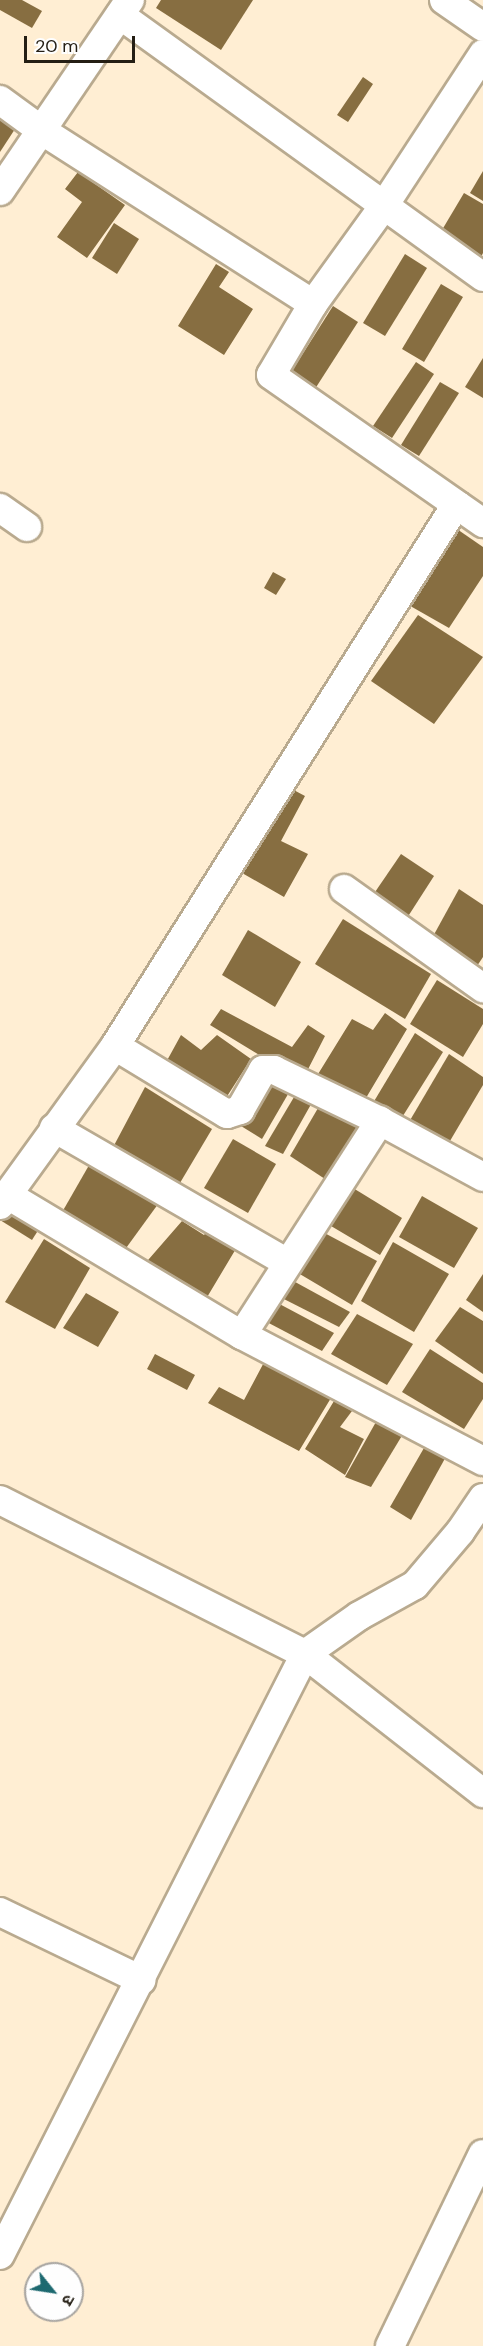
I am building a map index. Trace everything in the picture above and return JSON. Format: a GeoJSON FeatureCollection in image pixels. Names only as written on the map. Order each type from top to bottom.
{"type":"FeatureCollection","features":[{"type":"Feature","properties":{"kind":"street"},"geometry":{"type":"LineString","coordinates":[[444,0],[483,27]]}},
{"type":"Feature","properties":{"kind":"street"},"geometry":{"type":"LineString","coordinates":[[0,190],[125,8],[383,207],[483,277]]}},
{"type":"Feature","properties":{"kind":"street"},"geometry":{"type":"LineString","coordinates":[[483,54],[383,207],[313,304],[271,375],[483,523]]}},
{"type":"Feature","properties":{"kind":"street"},"geometry":{"type":"LineString","coordinates":[[0,100],[41,130],[313,304]]}},
{"type":"Feature","properties":{"kind":"street"},"geometry":{"type":"LineString","coordinates":[[456,505],[115,1046],[3,1199],[242,1335],[483,1461]]}},
{"type":"Feature","properties":{"kind":"street"},"geometry":{"type":"LineString","coordinates":[[0,508],[27,527]]}},
{"type":"Feature","properties":{"kind":"street"},"geometry":{"type":"LineString","coordinates":[[344,889],[483,988]]}},
{"type":"Feature","properties":{"kind":"street"},"geometry":{"type":"LineString","coordinates":[[115,1046],[227,1114],[240,1110],[258,1075],[269,1069],[380,1121],[483,1177]]}},
{"type":"Feature","properties":{"kind":"street"},"geometry":{"type":"LineString","coordinates":[[242,1335],[380,1121]]}},
{"type":"Feature","properties":{"kind":"street"},"geometry":{"type":"LineString","coordinates":[[54,1128],[288,1263]]}},
{"type":"Feature","properties":{"kind":"street"},"geometry":{"type":"LineString","coordinates":[[0,2255],[305,1654],[359,1616],[415,1585],[460,1532],[483,1498]]}},
{"type":"Feature","properties":{"kind":"street"},"geometry":{"type":"LineString","coordinates":[[0,1500],[305,1654],[483,1793]]}},
{"type":"Feature","properties":{"kind":"street"},"geometry":{"type":"LineString","coordinates":[[0,1912],[141,1980]]}},
{"type":"Feature","properties":{"kind":"street"},"geometry":{"type":"LineString","coordinates":[[390,2346],[483,2154]]}},
{"type":"Feature","properties":{"kind":"building"},"geometry":{"type":"Polygon","coordinates":[[[0,0],[22,0],[42,11],[32,28],[0,10],[0,0]]]}},
{"type":"Feature","properties":{"kind":"building"},"geometry":{"type":"Polygon","coordinates":[[[161,0],[253,0],[221,50],[156,8],[161,0]]]}},
{"type":"Feature","properties":{"kind":"building"},"geometry":{"type":"Polygon","coordinates":[[[363,77],[373,84],[348,122],[337,115],[363,77]]]}},
{"type":"Feature","properties":{"kind":"building"},"geometry":{"type":"Polygon","coordinates":[[[0,119],[15,129],[0,152],[0,119]]]}},
{"type":"Feature","properties":{"kind":"building"},"geometry":{"type":"Polygon","coordinates":[[[483,171],[483,201],[470,193],[483,171]]]}},
{"type":"Feature","properties":{"kind":"building"},"geometry":{"type":"Polygon","coordinates":[[[78,172],[125,205],[87,258],[57,237],[82,202],[65,189],[78,172]]]}},
{"type":"Feature","properties":{"kind":"building"},"geometry":{"type":"Polygon","coordinates":[[[464,193],[483,204],[483,253],[480,259],[439,235],[464,193]]]}},
{"type":"Feature","properties":{"kind":"building"},"geometry":{"type":"Polygon","coordinates":[[[114,223],[139,239],[117,274],[92,258],[114,223]]]}},
{"type":"Feature","properties":{"kind":"building"},"geometry":{"type":"Polygon","coordinates":[[[405,254],[427,268],[385,336],[363,323],[405,254]]]}},
{"type":"Feature","properties":{"kind":"building"},"geometry":{"type":"Polygon","coordinates":[[[216,264],[229,272],[219,287],[253,309],[224,355],[178,326],[216,264]]]}},
{"type":"Feature","properties":{"kind":"building"},"geometry":{"type":"Polygon","coordinates":[[[441,284],[463,297],[424,362],[402,349],[441,284]]]}},
{"type":"Feature","properties":{"kind":"building"},"geometry":{"type":"Polygon","coordinates":[[[333,306],[358,322],[313,392],[288,377],[333,306]]]}},
{"type":"Feature","properties":{"kind":"building"},"geometry":{"type":"Polygon","coordinates":[[[483,358],[483,398],[465,387],[483,358]]]}},
{"type":"Feature","properties":{"kind":"building"},"geometry":{"type":"Polygon","coordinates":[[[416,362],[434,374],[392,438],[373,426],[416,362]]]}},
{"type":"Feature","properties":{"kind":"building"},"geometry":{"type":"Polygon","coordinates":[[[440,382],[459,393],[419,456],[401,445],[440,382]]]}},
{"type":"Feature","properties":{"kind":"building"},"geometry":{"type":"Polygon","coordinates":[[[454,527],[483,547],[483,576],[449,628],[405,603],[454,527]]]}},
{"type":"Feature","properties":{"kind":"building"},"geometry":{"type":"Polygon","coordinates":[[[273,572],[286,579],[276,595],[264,588],[273,572]]]}},
{"type":"Feature","properties":{"kind":"building"},"geometry":{"type":"Polygon","coordinates":[[[418,615],[483,657],[434,724],[371,681],[418,615]]]}},
{"type":"Feature","properties":{"kind":"building"},"geometry":{"type":"Polygon","coordinates":[[[288,787],[305,796],[281,841],[308,854],[284,897],[242,873],[288,787]]]}},
{"type":"Feature","properties":{"kind":"building"},"geometry":{"type":"Polygon","coordinates":[[[401,854],[434,876],[407,918],[373,895],[401,854]]]}},
{"type":"Feature","properties":{"kind":"building"},"geometry":{"type":"Polygon","coordinates":[[[459,889],[483,905],[483,957],[475,969],[431,940],[459,889]]]}},
{"type":"Feature","properties":{"kind":"building"},"geometry":{"type":"Polygon","coordinates":[[[343,919],[431,974],[405,1019],[315,964],[343,919]]]}},
{"type":"Feature","properties":{"kind":"building"},"geometry":{"type":"Polygon","coordinates":[[[248,930],[301,962],[275,1007],[222,975],[248,930]]]}},
{"type":"Feature","properties":{"kind":"building"},"geometry":{"type":"Polygon","coordinates":[[[437,980],[483,1009],[483,1024],[463,1057],[410,1024],[437,980]]]}},
{"type":"Feature","properties":{"kind":"building"},"geometry":{"type":"Polygon","coordinates":[[[221,1009],[292,1047],[308,1025],[325,1036],[302,1081],[210,1025],[221,1009]]]}},
{"type":"Feature","properties":{"kind":"building"},"geometry":{"type":"Polygon","coordinates":[[[385,1013],[407,1029],[363,1103],[315,1079],[352,1019],[373,1030],[385,1013]]]}},
{"type":"Feature","properties":{"kind":"building"},"geometry":{"type":"Polygon","coordinates":[[[415,1033],[443,1052],[401,1119],[373,1103],[415,1033]]]}},
{"type":"Feature","properties":{"kind":"building"},"geometry":{"type":"Polygon","coordinates":[[[181,1035],[201,1050],[217,1035],[251,1059],[224,1101],[164,1066],[181,1035]]]}},
{"type":"Feature","properties":{"kind":"building"},"geometry":{"type":"Polygon","coordinates":[[[449,1054],[483,1077],[483,1085],[447,1146],[409,1122],[449,1054]]]}},
{"type":"Feature","properties":{"kind":"building"},"geometry":{"type":"Polygon","coordinates":[[[269,1076],[291,1089],[262,1139],[241,1126],[269,1076]]]}},
{"type":"Feature","properties":{"kind":"building"},"geometry":{"type":"Polygon","coordinates":[[[145,1087],[212,1129],[177,1188],[110,1153],[145,1087]]]}},
{"type":"Feature","properties":{"kind":"building"},"geometry":{"type":"Polygon","coordinates":[[[297,1092],[314,1099],[283,1154],[265,1146],[297,1092]]]}},
{"type":"Feature","properties":{"kind":"building"},"geometry":{"type":"Polygon","coordinates":[[[321,1103],[359,1124],[325,1179],[290,1156],[321,1103]]]}},
{"type":"Feature","properties":{"kind":"building"},"geometry":{"type":"Polygon","coordinates":[[[233,1139],[276,1164],[248,1213],[204,1188],[233,1139]]]}},
{"type":"Feature","properties":{"kind":"building"},"geometry":{"type":"Polygon","coordinates":[[[92,1160],[161,1200],[121,1255],[57,1221],[92,1160]]]}},
{"type":"Feature","properties":{"kind":"building"},"geometry":{"type":"Polygon","coordinates":[[[353,1188],[402,1218],[380,1255],[331,1226],[353,1188]]]}},
{"type":"Feature","properties":{"kind":"building"},"geometry":{"type":"Polygon","coordinates":[[[422,1196],[478,1228],[454,1268],[399,1237],[422,1196]]]}},
{"type":"Feature","properties":{"kind":"building"},"geometry":{"type":"Polygon","coordinates":[[[8,1199],[44,1221],[32,1240],[0,1220],[8,1199]]]}},
{"type":"Feature","properties":{"kind":"building"},"geometry":{"type":"Polygon","coordinates":[[[182,1221],[204,1235],[211,1227],[237,1247],[200,1309],[142,1267],[182,1221]]]}},
{"type":"Feature","properties":{"kind":"building"},"geometry":{"type":"Polygon","coordinates":[[[317,1229],[377,1261],[352,1305],[293,1270],[317,1229]]]}},
{"type":"Feature","properties":{"kind":"building"},"geometry":{"type":"Polygon","coordinates":[[[44,1239],[90,1268],[55,1329],[5,1302],[44,1239]]]}},
{"type":"Feature","properties":{"kind":"building"},"geometry":{"type":"Polygon","coordinates":[[[393,1242],[449,1274],[414,1332],[361,1301],[393,1242]]]}},
{"type":"Feature","properties":{"kind":"building"},"geometry":{"type":"Polygon","coordinates":[[[483,1274],[483,1312],[466,1300],[483,1274]]]}},
{"type":"Feature","properties":{"kind":"building"},"geometry":{"type":"Polygon","coordinates":[[[286,1277],[350,1312],[339,1327],[276,1295],[286,1277]]]}},
{"type":"Feature","properties":{"kind":"building"},"geometry":{"type":"Polygon","coordinates":[[[86,1293],[119,1312],[98,1347],[63,1328],[86,1293]]]}},
{"type":"Feature","properties":{"kind":"building"},"geometry":{"type":"Polygon","coordinates":[[[272,1300],[334,1333],[322,1351],[263,1320],[272,1300]]]}},
{"type":"Feature","properties":{"kind":"building"},"geometry":{"type":"Polygon","coordinates":[[[460,1307],[483,1321],[483,1374],[435,1341],[460,1307]]]}},
{"type":"Feature","properties":{"kind":"building"},"geometry":{"type":"Polygon","coordinates":[[[357,1314],[413,1344],[387,1385],[331,1354],[357,1314]]]}},
{"type":"Feature","properties":{"kind":"building"},"geometry":{"type":"Polygon","coordinates":[[[430,1349],[483,1383],[483,1399],[464,1429],[402,1392],[430,1349]]]}},
{"type":"Feature","properties":{"kind":"building"},"geometry":{"type":"Polygon","coordinates":[[[270,1351],[337,1388],[299,1451],[208,1403],[219,1387],[244,1400],[270,1351]]]}},
{"type":"Feature","properties":{"kind":"building"},"geometry":{"type":"Polygon","coordinates":[[[155,1354],[195,1375],[187,1390],[147,1369],[155,1354]]]}},
{"type":"Feature","properties":{"kind":"building"},"geometry":{"type":"Polygon","coordinates":[[[334,1401],[352,1411],[340,1427],[364,1439],[345,1475],[305,1449],[334,1401]]]}},
{"type":"Feature","properties":{"kind":"building"},"geometry":{"type":"Polygon","coordinates":[[[381,1413],[406,1429],[371,1487],[345,1477],[381,1413]]]}},
{"type":"Feature","properties":{"kind":"building"},"geometry":{"type":"Polygon","coordinates":[[[428,1441],[448,1453],[411,1520],[390,1507],[428,1441]]]}}]}
